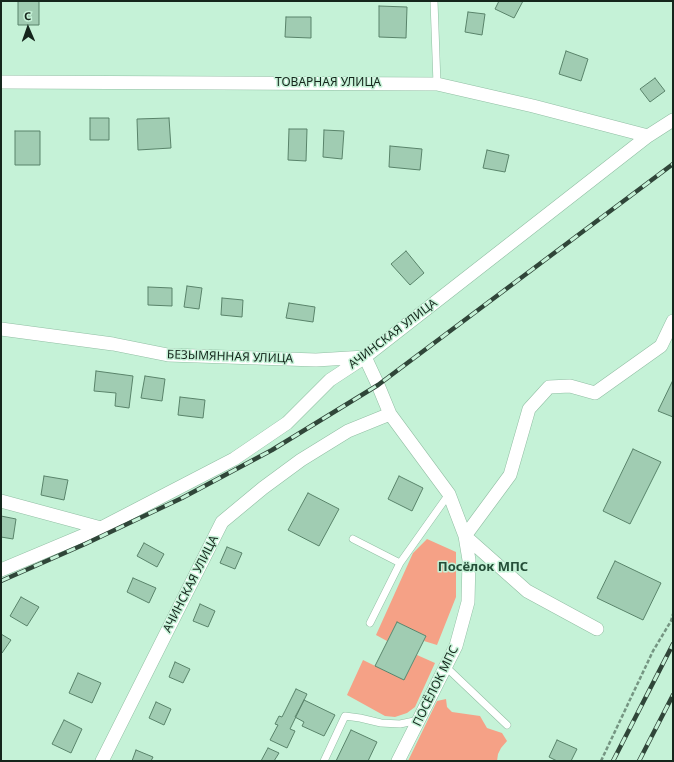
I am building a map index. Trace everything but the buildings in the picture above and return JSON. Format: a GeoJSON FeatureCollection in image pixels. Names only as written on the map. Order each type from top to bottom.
{"type":"FeatureCollection","features":[{"type":"Feature","properties":{"kind":"street","name":"ТОВАРНАЯ УЛИЦА"},"geometry":{"type":"LineString","coordinates":[[1,82],[437,84],[533,106],[648,136]]}},
{"type":"Feature","properties":{"kind":"street","name":"АЧИНСКАЯ УЛИЦА"},"geometry":{"type":"LineString","coordinates":[[1,570],[101,528],[234,459],[287,424],[330,380],[365,357],[648,136],[673,120]]}},
{"type":"Feature","properties":{"kind":"street"},"geometry":{"type":"LineString","coordinates":[[465,536],[510,475],[529,409],[549,387],[570,386],[596,393],[661,346],[673,321]]}},
{"type":"Feature","properties":{"kind":"street","name":"БЕЗЫМЯННАЯ УЛИЦА"},"geometry":{"type":"LineString","coordinates":[[1,329],[113,344],[168,355],[316,360],[365,357]]}},
{"type":"Feature","properties":{"kind":"street"},"geometry":{"type":"LineString","coordinates":[[365,357],[390,414],[449,494],[465,536],[527,591],[597,629]]}},
{"type":"Feature","properties":{"kind":"street","name":"АЧИНСКАЯ УЛИЦА"},"geometry":{"type":"LineString","coordinates":[[102,761],[222,522],[263,488],[301,460],[348,431],[390,414]]}},
{"type":"Feature","properties":{"kind":"street"},"geometry":{"type":"LineString","coordinates":[[1,502],[101,528]]}},
{"type":"Feature","properties":{"kind":"street","name":"ПОСЁЛОК МПС"},"geometry":{"type":"LineString","coordinates":[[398,761],[456,646],[468,602],[468,560],[465,536]]}},
{"type":"Feature","properties":{"kind":"lane"},"geometry":{"type":"LineString","coordinates":[[434,1],[437,84]]}},
{"type":"Feature","properties":{"kind":"lane"},"geometry":{"type":"LineString","coordinates":[[370,624],[400,563],[449,494]]}},
{"type":"Feature","properties":{"kind":"lane"},"geometry":{"type":"LineString","coordinates":[[353,539],[400,563]]}},
{"type":"Feature","properties":{"kind":"lane"},"geometry":{"type":"LineString","coordinates":[[446,667],[507,725]]}},
{"type":"Feature","properties":{"kind":"lane"},"geometry":{"type":"LineString","coordinates":[[324,761],[345,716],[380,723],[400,724],[419,720]]}},
{"type":"Feature","properties":{"kind":"path"},"geometry":{"type":"LineString","coordinates":[[601,761],[653,651],[673,614]]}},
{"type":"Feature","properties":{"kind":"shaded area"},"geometry":{"type":"Polygon","coordinates":[[[427,539],[456,552],[456,597],[437,645],[424,641],[426,636],[397,622],[387,641],[376,635],[413,553],[427,539]]]}},
{"type":"Feature","properties":{"kind":"shaded area"},"geometry":{"type":"Polygon","coordinates":[[[417,655],[435,663],[415,707],[407,713],[395,717],[385,716],[347,695],[363,660],[404,680],[417,655]]]}},
{"type":"Feature","properties":{"kind":"shaded area"},"geometry":{"type":"Polygon","coordinates":[[[446,699],[447,707],[452,712],[480,716],[487,728],[502,733],[507,741],[498,754],[497,761],[408,761],[437,701],[446,699]]]}},
{"type":"Feature","properties":{"kind":"railway"},"geometry":{"type":"LineString","coordinates":[[1,581],[85,544],[182,498],[272,450],[378,385],[673,164]]}},
{"type":"Feature","properties":{"kind":"railway"},"geometry":{"type":"LineString","coordinates":[[613,761],[673,644]]}},
{"type":"Feature","properties":{"kind":"railway"},"geometry":{"type":"LineString","coordinates":[[639,761],[673,695]]}},
{"type":"Feature","properties":{"kind":"district","name":"Посёлок МПС"},"geometry":{"type":"Point","coordinates":[483,567]}}]}
